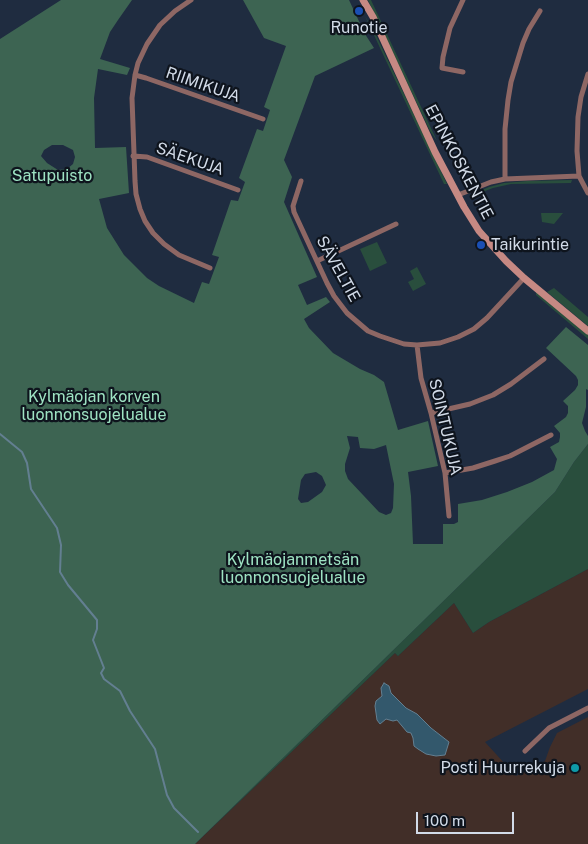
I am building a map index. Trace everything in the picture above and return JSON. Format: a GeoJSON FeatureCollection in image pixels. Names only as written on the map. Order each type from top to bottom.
{"type":"FeatureCollection","features":[{"type":"Feature","properties":{"kind":"street"},"geometry":{"type":"LineString","coordinates":[[191,0],[169,16],[154,32],[142,53],[135,75],[132,98],[133,156],[137,200],[143,216],[153,233],[179,255],[210,268]]}},
{"type":"Feature","properties":{"kind":"street","name":"EPINKOSKENTIE"},"geometry":{"type":"LineString","coordinates":[[363,0],[427,135],[473,222],[487,241],[506,261],[588,331]]}},
{"type":"Feature","properties":{"kind":"street"},"geometry":{"type":"LineString","coordinates":[[463,0],[450,28],[442,68],[463,72]]}},
{"type":"Feature","properties":{"kind":"street"},"geometry":{"type":"LineString","coordinates":[[506,179],[505,129],[510,82],[520,49],[540,11]]}},
{"type":"Feature","properties":{"kind":"street"},"geometry":{"type":"LineString","coordinates":[[588,74],[581,97],[577,140],[579,176],[588,193]]}},
{"type":"Feature","properties":{"kind":"street","name":"RIIMIKUJA"},"geometry":{"type":"LineString","coordinates":[[135,75],[262,119]]}},
{"type":"Feature","properties":{"kind":"street","name":"SÄEKUJA"},"geometry":{"type":"LineString","coordinates":[[133,156],[147,157],[238,190]]}},
{"type":"Feature","properties":{"kind":"street"},"geometry":{"type":"LineString","coordinates":[[458,195],[491,182],[506,179],[579,176]]}},
{"type":"Feature","properties":{"kind":"street","name":"SÄVELTIE"},"geometry":{"type":"LineString","coordinates":[[301,181],[294,212],[337,300],[346,313],[368,331],[404,344],[440,343],[449,340],[474,329],[487,318],[524,278]]}},
{"type":"Feature","properties":{"kind":"street"},"geometry":{"type":"LineString","coordinates":[[318,262],[396,224]]}},
{"type":"Feature","properties":{"kind":"street","name":"SOINTUKUJA"},"geometry":{"type":"LineString","coordinates":[[417,345],[420,378],[431,413],[445,473],[449,516]]}},
{"type":"Feature","properties":{"kind":"street"},"geometry":{"type":"LineString","coordinates":[[431,413],[470,404],[493,395],[544,359]]}},
{"type":"Feature","properties":{"kind":"street"},"geometry":{"type":"LineString","coordinates":[[445,473],[495,462],[551,436]]}},
{"type":"Feature","properties":{"kind":"street"},"geometry":{"type":"LineString","coordinates":[[525,751],[549,728],[588,708]]}},
{"type":"Feature","properties":{"kind":"shaded area"},"geometry":{"type":"Polygon","coordinates":[[[588,569],[588,689],[485,742],[516,776],[545,761],[557,733],[588,717],[588,844],[195,844],[395,653],[398,656],[454,603],[473,633],[489,622],[588,569]]]}},
{"type":"Feature","properties":{"kind":"green space"},"geometry":{"type":"Polygon","coordinates":[[[61,0],[132,0],[110,32],[100,59],[130,68],[127,75],[98,69],[94,98],[95,148],[126,147],[129,193],[99,199],[107,228],[124,255],[147,278],[194,303],[202,282],[209,284],[219,257],[212,255],[231,200],[238,201],[245,182],[239,178],[257,129],[263,131],[270,110],[264,107],[286,46],[264,38],[243,0],[349,0],[365,34],[374,48],[315,76],[284,160],[292,177],[284,202],[317,277],[298,285],[307,305],[326,297],[330,302],[304,319],[309,328],[333,353],[384,382],[398,430],[428,421],[438,466],[408,472],[413,544],[443,544],[443,524],[458,522],[458,504],[482,500],[507,492],[532,482],[554,470],[557,459],[550,447],[559,442],[560,433],[554,426],[566,417],[568,406],[563,401],[575,390],[578,380],[546,348],[566,327],[588,345],[588,390],[586,389],[586,407],[582,423],[588,436],[588,444],[555,492],[195,844],[0,844],[0,39],[61,0]],[[52,145],[44,150],[41,156],[47,163],[58,170],[67,169],[73,164],[75,157],[73,150],[63,145],[52,145]],[[347,436],[350,448],[345,464],[348,479],[379,512],[386,515],[391,513],[394,484],[386,445],[374,449],[360,448],[358,437],[347,436]],[[316,472],[305,474],[301,480],[298,499],[301,503],[308,502],[322,492],[326,485],[322,476],[316,472]]]}},
{"type":"Feature","properties":{"kind":"green space"},"geometry":{"type":"Polygon","coordinates":[[[368,0],[371,0],[437,141],[430,131],[368,0]]]}},
{"type":"Feature","properties":{"kind":"green space"},"geometry":{"type":"Polygon","coordinates":[[[365,16],[373,29],[447,184],[444,184],[365,16]]]}},
{"type":"Feature","properties":{"kind":"green space"},"geometry":{"type":"Polygon","coordinates":[[[572,180],[571,183],[511,184],[470,195],[504,183],[572,180]]]}},
{"type":"Feature","properties":{"kind":"green space"},"geometry":{"type":"Polygon","coordinates":[[[541,213],[563,213],[554,224],[542,222],[541,213]]]}},
{"type":"Feature","properties":{"kind":"green space"},"geometry":{"type":"Polygon","coordinates":[[[377,242],[387,263],[370,271],[360,249],[377,242]]]}},
{"type":"Feature","properties":{"kind":"green space"},"geometry":{"type":"Polygon","coordinates":[[[417,267],[426,284],[413,291],[408,282],[414,279],[410,271],[417,267]]]}},
{"type":"Feature","properties":{"kind":"green space"},"geometry":{"type":"Polygon","coordinates":[[[554,288],[588,317],[588,326],[547,292],[554,288]]]}},
{"type":"Feature","properties":{"kind":"green space"},"geometry":{"type":"Polygon","coordinates":[[[536,291],[588,335],[588,339],[536,295],[536,291]]]}},
{"type":"Feature","properties":{"kind":"green space"},"geometry":{"type":"Polygon","coordinates":[[[588,444],[588,569],[489,622],[473,633],[454,603],[398,656],[395,653],[195,844],[555,492],[588,444]]]}},
{"type":"Feature","properties":{"kind":"water"},"geometry":{"type":"Polygon","coordinates":[[[384,683],[389,686],[391,693],[406,708],[417,714],[449,742],[445,755],[426,754],[418,749],[414,746],[411,733],[407,732],[397,720],[386,719],[380,724],[377,720],[375,706],[376,701],[382,696],[381,688],[384,683]]]}},
{"type":"Feature","properties":{"kind":"waterway"},"geometry":{"type":"LineString","coordinates":[[0,434],[22,452],[27,463],[31,489],[57,528],[61,545],[60,572],[68,585],[97,620],[97,629],[93,640],[104,668],[101,673],[104,679],[120,691],[130,711],[155,749],[167,795],[174,808],[198,832]]}},
{"type":"Feature","properties":{"kind":"place","name":"Runotie"},"geometry":{"type":"Point","coordinates":[359,11]}},
{"type":"Feature","properties":{"kind":"place","name":"Taikurintie"},"geometry":{"type":"Point","coordinates":[481,245]}},
{"type":"Feature","properties":{"kind":"place","name":"Posti Huurrekuja"},"geometry":{"type":"Point","coordinates":[575,768]}},
{"type":"Feature","properties":{"kind":"park label","name":"Satupuisto"},"geometry":{"type":"Point","coordinates":[52,176]}},
{"type":"Feature","properties":{"kind":"park label","name":"Kylmäojan korven luonnonsuojelualue"},"geometry":{"type":"Point","coordinates":[94,406]}},
{"type":"Feature","properties":{"kind":"park label","name":"Kylmäojanmetsän luonnonsuojelualue"},"geometry":{"type":"Point","coordinates":[293,569]}}]}
